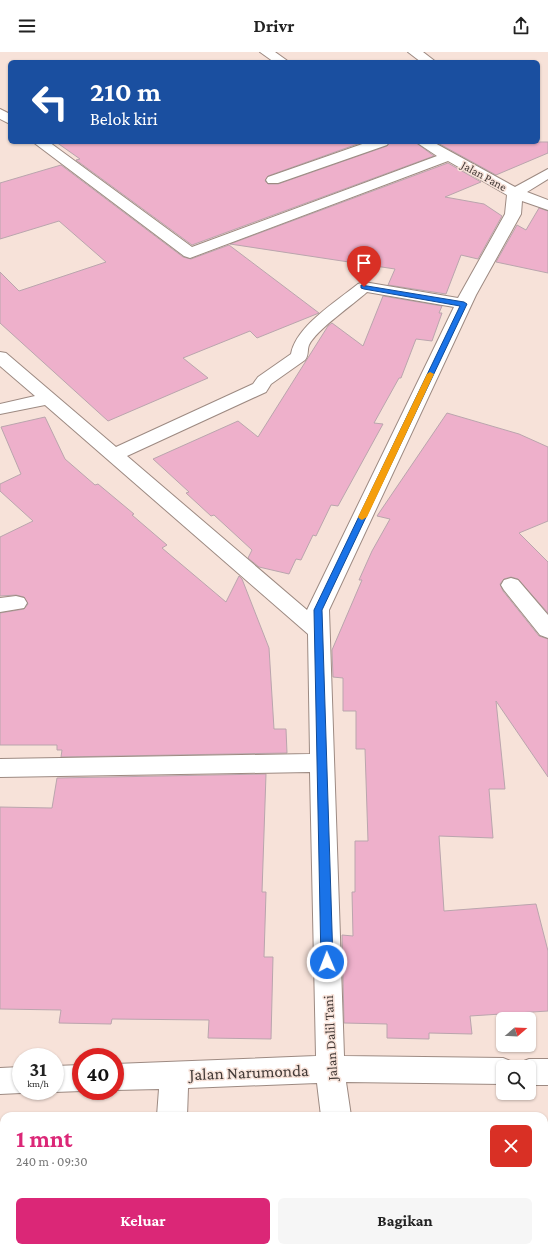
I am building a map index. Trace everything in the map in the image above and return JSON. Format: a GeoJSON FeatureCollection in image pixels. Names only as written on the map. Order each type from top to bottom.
{"type":"FeatureCollection","features":[{"type":"Feature","properties":{"kind":"street"},"geometry":{"type":"LineString","coordinates":[[266,52],[280,60]]}},
{"type":"Feature","properties":{"kind":"street"},"geometry":{"type":"LineString","coordinates":[[414,52],[427,60]]}},
{"type":"Feature","properties":{"kind":"street"},"geometry":{"type":"LineString","coordinates":[[43,144],[190,254],[449,156]]}},
{"type":"Feature","properties":{"kind":"street"},"geometry":{"type":"LineString","coordinates":[[274,180],[376,144]]}},
{"type":"Feature","properties":{"kind":"street","name":"Jalan Pane"},"geometry":{"type":"LineString","coordinates":[[427,144],[449,156],[514,204],[546,203]]}},
{"type":"Feature","properties":{"kind":"street"},"geometry":{"type":"LineString","coordinates":[[514,204],[548,173]]}},
{"type":"Feature","properties":{"kind":"street"},"geometry":{"type":"LineString","coordinates":[[514,204],[546,203]]}},
{"type":"Feature","properties":{"kind":"street","name":"Jalan Dalil Tani"},"geometry":{"type":"LineString","coordinates":[[335,1112],[330,1069],[318,610],[464,304],[514,204]]}},
{"type":"Feature","properties":{"kind":"street"},"geometry":{"type":"LineString","coordinates":[[114,456],[260,388],[264,381],[299,356],[301,344],[314,328],[364,287],[464,304]]}},
{"type":"Feature","properties":{"kind":"street"},"geometry":{"type":"LineString","coordinates":[[0,357],[319,632]]}},
{"type":"Feature","properties":{"kind":"street"},"geometry":{"type":"LineString","coordinates":[[0,409],[48,399]]}},
{"type":"Feature","properties":{"kind":"street"},"geometry":{"type":"LineString","coordinates":[[511,585],[545,623]]}},
{"type":"Feature","properties":{"kind":"street"},"geometry":{"type":"LineString","coordinates":[[0,768],[322,763]]}},
{"type":"Feature","properties":{"kind":"street","name":"Jalan Narumonda"},"geometry":{"type":"LineString","coordinates":[[124,1077],[330,1069],[496,1071]]}},
{"type":"Feature","properties":{"kind":"street"},"geometry":{"type":"LineString","coordinates":[[536,1072],[548,1072]]}},
{"type":"Feature","properties":{"kind":"street"},"geometry":{"type":"LineString","coordinates":[[172,1112],[174,1075]]}},
{"type":"Feature","properties":{"kind":"street"},"geometry":{"type":"LineString","coordinates":[[0,1081],[12,1080]]}},
{"type":"Feature","properties":{"kind":"building"},"geometry":{"type":"Polygon","coordinates":[[[540,142],[548,142],[548,153],[496,175],[440,144],[540,144],[540,142]]]}},
{"type":"Feature","properties":{"kind":"building"},"geometry":{"type":"Polygon","coordinates":[[[59,144],[357,144],[268,176],[265,181],[268,184],[278,184],[387,146],[388,144],[418,144],[434,156],[192,245],[76,160],[80,159],[59,144]]]}},
{"type":"Feature","properties":{"kind":"building"},"geometry":{"type":"Polygon","coordinates":[[[448,163],[481,182],[445,197],[484,204],[502,216],[478,259],[461,255],[446,294],[388,285],[395,269],[230,244],[448,163]]]}},
{"type":"Feature","properties":{"kind":"building"},"geometry":{"type":"Polygon","coordinates":[[[61,165],[183,257],[191,259],[229,245],[319,313],[257,338],[250,331],[183,358],[208,378],[108,421],[0,323],[0,272],[19,291],[106,262],[59,221],[0,239],[0,183],[61,165]]]}},
{"type":"Feature","properties":{"kind":"building"},"geometry":{"type":"Polygon","coordinates":[[[539,208],[548,211],[548,273],[496,262],[517,225],[526,230],[539,208]]]}},
{"type":"Feature","properties":{"kind":"building"},"geometry":{"type":"Polygon","coordinates":[[[383,296],[442,306],[439,313],[442,313],[432,341],[416,339],[401,378],[399,378],[374,423],[383,424],[338,506],[331,505],[316,536],[313,535],[301,560],[296,559],[289,574],[259,567],[248,558],[252,550],[214,515],[211,516],[186,493],[189,492],[153,459],[238,421],[258,437],[328,326],[332,323],[363,346],[383,296]]]}},
{"type":"Feature","properties":{"kind":"building"},"geometry":{"type":"Polygon","coordinates":[[[447,413],[519,434],[548,447],[548,521],[519,533],[548,562],[548,613],[518,579],[511,577],[504,579],[500,584],[503,591],[539,636],[548,639],[548,777],[496,701],[505,789],[489,789],[493,838],[439,836],[444,911],[536,904],[548,951],[548,1011],[496,1012],[496,1014],[470,1016],[472,1034],[429,1033],[429,1039],[387,1038],[387,1024],[344,1023],[342,935],[353,936],[352,892],[355,892],[355,841],[368,841],[365,749],[356,749],[356,711],[343,711],[343,678],[333,677],[332,650],[362,580],[359,580],[372,551],[390,519],[377,516],[447,413]]]}},
{"type":"Feature","properties":{"kind":"building"},"geometry":{"type":"Polygon","coordinates":[[[45,417],[65,459],[95,485],[98,484],[134,514],[132,515],[167,545],[162,548],[226,602],[239,576],[242,579],[269,648],[274,729],[286,729],[287,753],[61,757],[62,750],[57,750],[57,745],[0,745],[0,613],[24,609],[28,604],[24,597],[16,595],[0,596],[0,537],[33,521],[0,491],[0,484],[21,474],[1,427],[45,417]]]}},
{"type":"Feature","properties":{"kind":"building"},"geometry":{"type":"Polygon","coordinates":[[[266,774],[262,892],[266,892],[264,957],[273,957],[271,1039],[208,1038],[209,1020],[112,1019],[111,1024],[59,1023],[61,1010],[0,1009],[0,807],[52,808],[57,778],[266,774]]]}},
{"type":"Feature","properties":{"kind":"slow traffic"},"geometry":{"type":"LineString","coordinates":[[362,517],[430,374]]}},
{"type":"Feature","properties":{"kind":"route"},"geometry":{"type":"LineString","coordinates":[[327,962],[318,610],[464,304],[364,287]]}}]}
